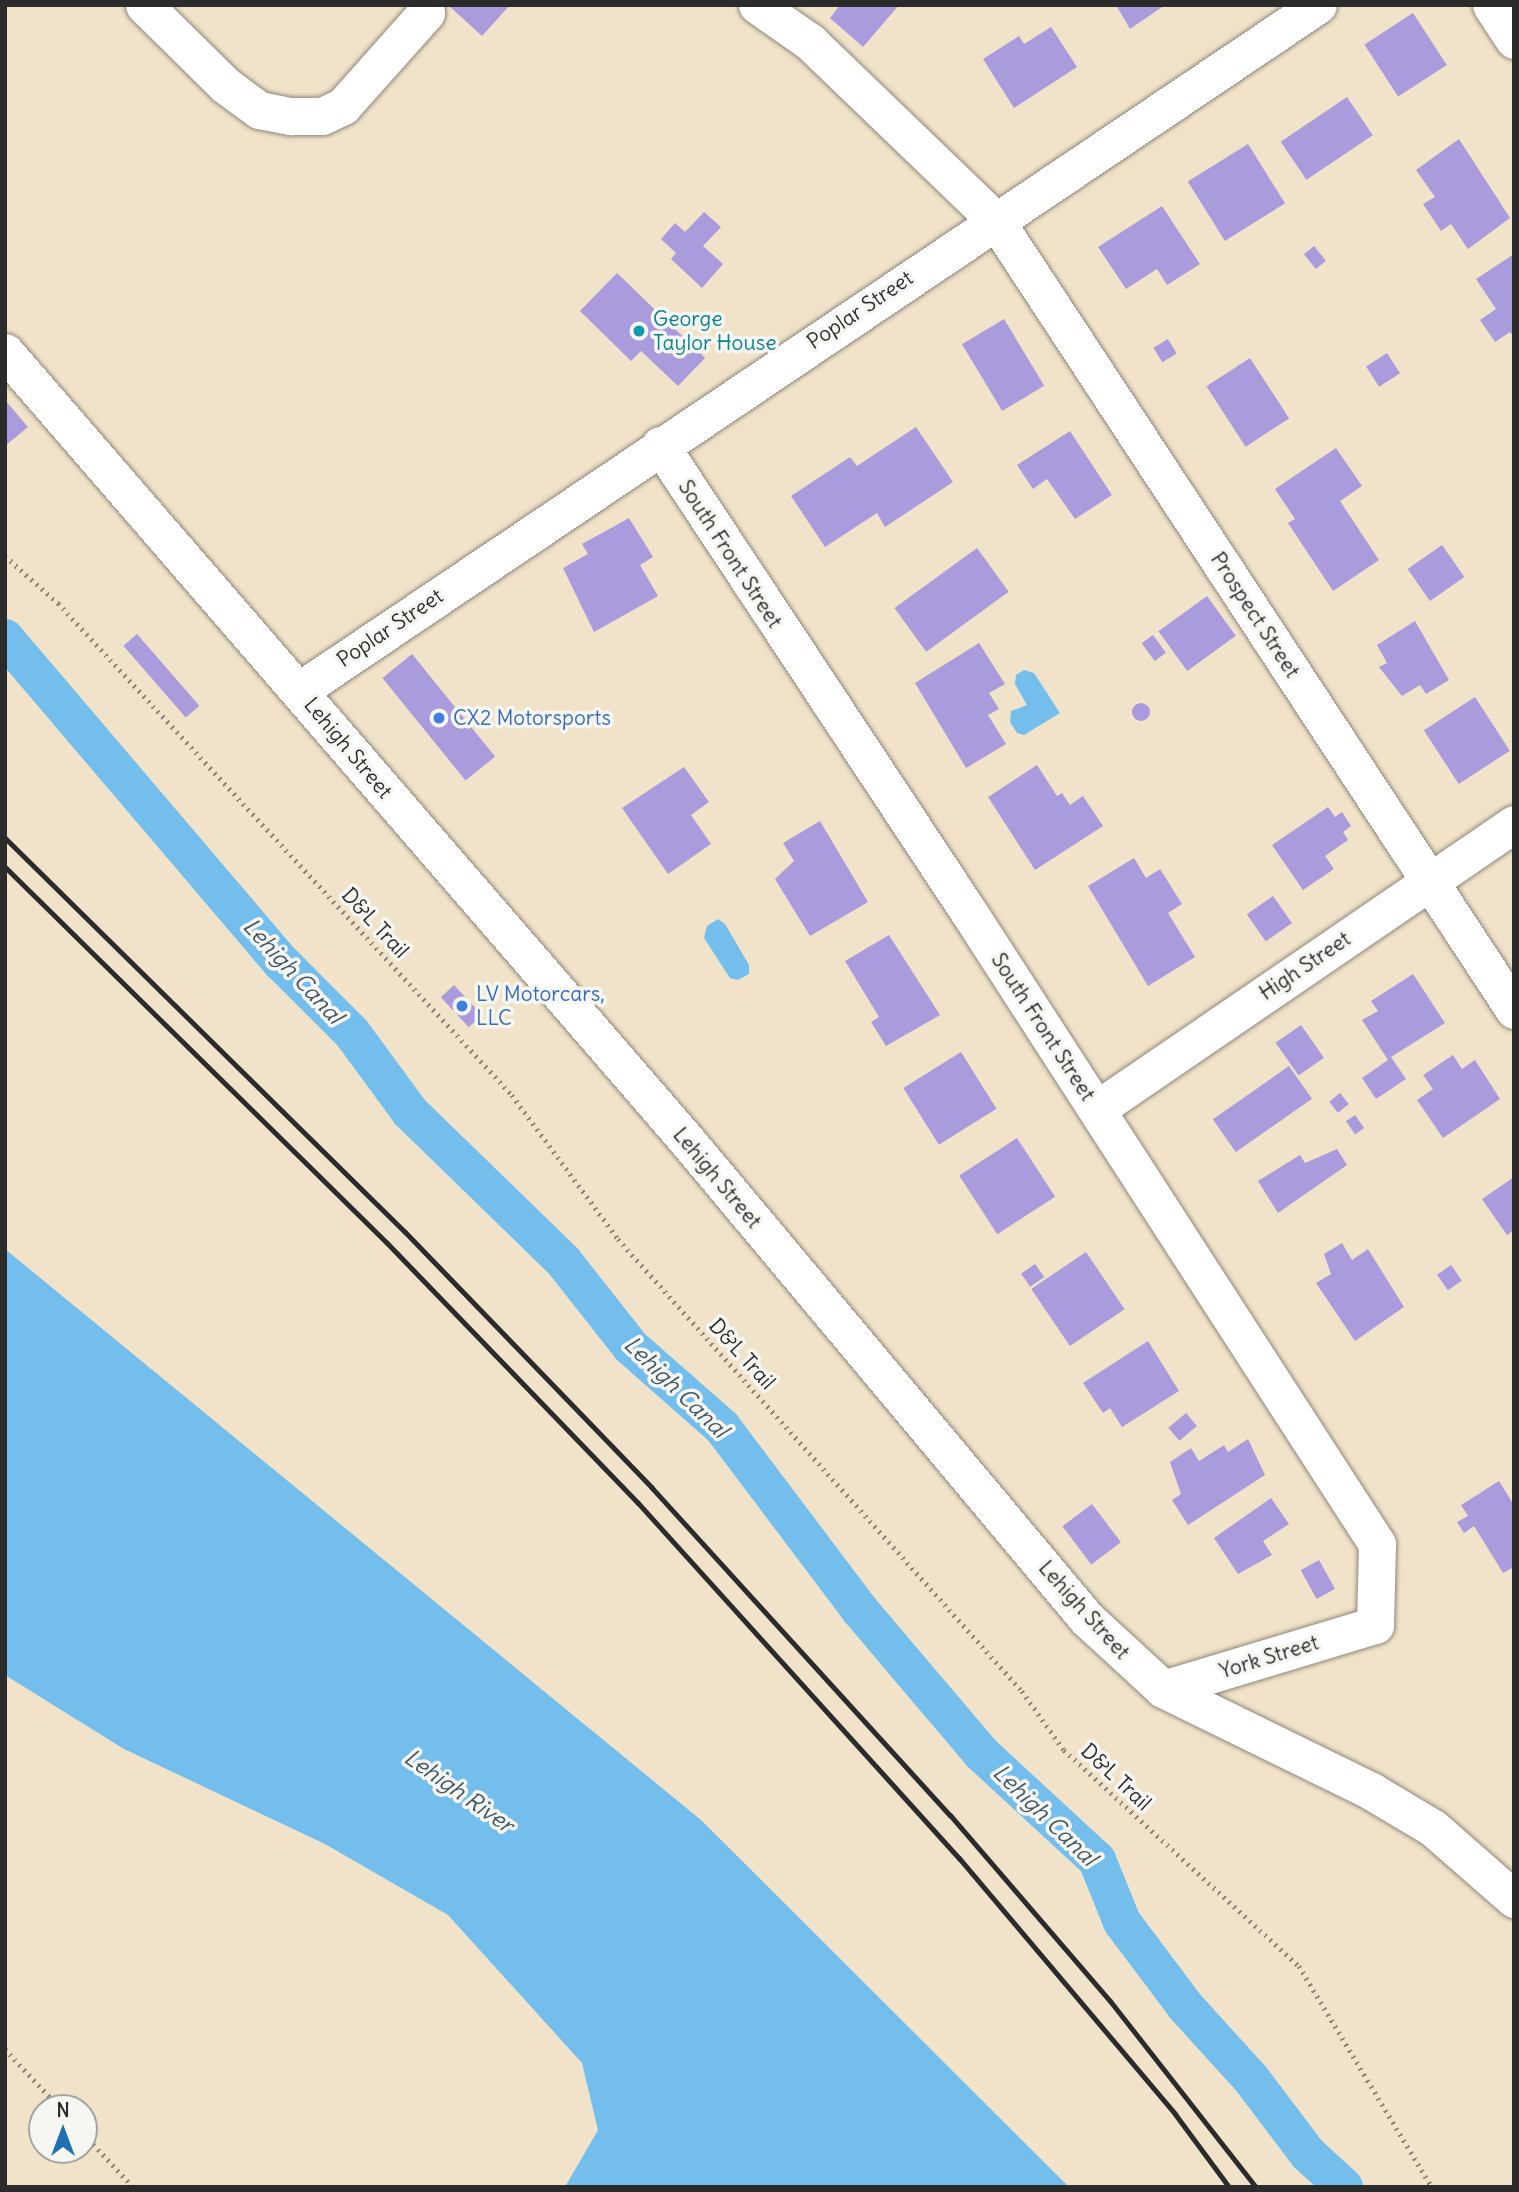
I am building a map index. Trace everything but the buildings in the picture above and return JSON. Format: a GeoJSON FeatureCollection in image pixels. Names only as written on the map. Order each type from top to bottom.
{"type":"FeatureCollection","features":[{"type":"Feature","properties":{"kind":"street"},"geometry":{"type":"LineString","coordinates":[[144,5],[225,85],[259,110],[291,116],[322,116],[344,106],[426,13]]}},
{"type":"Feature","properties":{"kind":"street","name":"Prospect Street"},"geometry":{"type":"LineString","coordinates":[[758,5],[810,42],[996,221],[1514,1010]]}},
{"type":"Feature","properties":{"kind":"street","name":"Poplar Street"},"geometry":{"type":"LineString","coordinates":[[300,690],[660,445],[1318,5]]}},
{"type":"Feature","properties":{"kind":"street"},"geometry":{"type":"LineString","coordinates":[[1491,5],[1514,40]]}},
{"type":"Feature","properties":{"kind":"street","name":"Lehigh Street"},"geometry":{"type":"LineString","coordinates":[[5,352],[300,690],[1087,1619],[1163,1689],[1371,1791],[1433,1828],[1514,1899]]}},
{"type":"Feature","properties":{"kind":"street","name":"South Front Street"},"geometry":{"type":"LineString","coordinates":[[660,445],[1097,1109],[1377,1544],[1375,1625]]}},
{"type":"Feature","properties":{"kind":"street","name":"High Street"},"geometry":{"type":"LineString","coordinates":[[1097,1109],[1514,824]]}},
{"type":"Feature","properties":{"kind":"street","name":"York Street"},"geometry":{"type":"LineString","coordinates":[[1163,1689],[1375,1625]]}},
{"type":"Feature","properties":{"kind":"path","name":"D&L Trail"},"geometry":{"type":"LineString","coordinates":[[5,556],[58,603],[512,1095],[618,1239],[1022,1691],[1064,1751],[1299,1966],[1432,2187]]}},
{"type":"Feature","properties":{"kind":"path"},"geometry":{"type":"LineString","coordinates":[[5,2049],[47,2094]]}},
{"type":"Feature","properties":{"kind":"path"},"geometry":{"type":"LineString","coordinates":[[98,2149],[134,2187]]}},
{"type":"Feature","properties":{"kind":"water"},"geometry":{"type":"Polygon","coordinates":[[[1024,670],[1034,673],[1060,713],[1024,735],[1017,733],[1010,722],[1011,711],[1027,705],[1015,684],[1016,675],[1024,670]]]}},
{"type":"Feature","properties":{"kind":"water"},"geometry":{"type":"Polygon","coordinates":[[[718,919],[725,924],[749,965],[749,974],[738,980],[730,978],[704,938],[707,926],[718,919]]]}},
{"type":"Feature","properties":{"kind":"water","name":"Lehigh River"},"geometry":{"type":"Polygon","coordinates":[[[5,1249],[701,1820],[1069,2187],[565,2187],[598,2130],[582,2063],[448,1915],[325,1844],[124,1749],[5,1675],[5,1249]]]}},
{"type":"Feature","properties":{"kind":"waterway","name":"Lehigh Canal"},"geometry":{"type":"LineString","coordinates":[[5,638],[282,963],[352,1033],[410,1112],[564,1262],[631,1347],[722,1427],[859,1609],[981,1753],[1097,1860],[1122,1922],[1185,2006],[1252,2080],[1308,2154],[1344,2187]]}},
{"type":"Feature","properties":{"kind":"railway"},"geometry":{"type":"LineString","coordinates":[[5,838],[405,1232],[652,1488],[950,1815],[1110,2001],[1256,2187]]}},
{"type":"Feature","properties":{"kind":"railway"},"geometry":{"type":"LineString","coordinates":[[5,867],[387,1243],[638,1503],[959,1858],[1175,2114],[1229,2187]]}},
{"type":"Feature","properties":{"kind":"place","name":"George Taylor House"},"geometry":{"type":"Point","coordinates":[639,331]}},
{"type":"Feature","properties":{"kind":"place","name":"CX2 Motorsports"},"geometry":{"type":"Point","coordinates":[439,718]}},
{"type":"Feature","properties":{"kind":"place","name":"LV Motorcars, LLC"},"geometry":{"type":"Point","coordinates":[462,1006]}}]}
